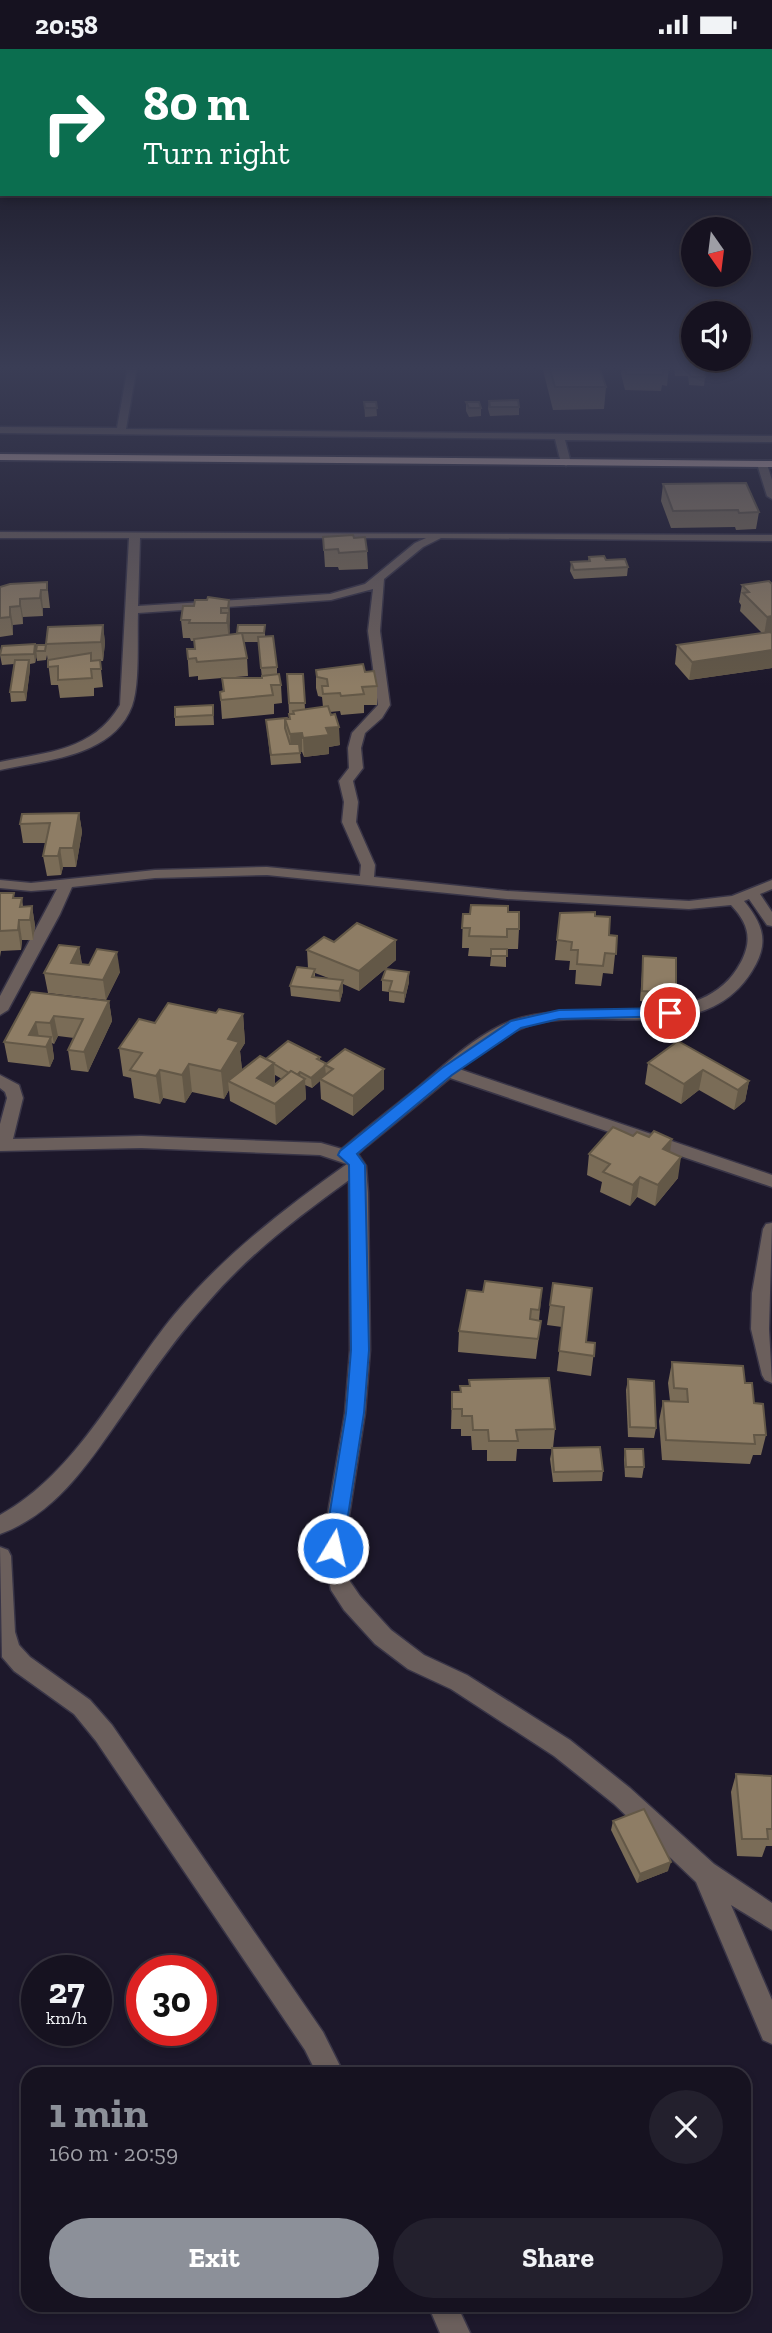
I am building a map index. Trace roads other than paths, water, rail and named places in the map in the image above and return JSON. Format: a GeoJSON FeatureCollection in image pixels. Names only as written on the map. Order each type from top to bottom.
{"type":"FeatureCollection","features":[{"type":"Feature","properties":{"kind":"street"},"geometry":{"type":"LineString","coordinates":[[768,473],[771,492]]}},
{"type":"Feature","properties":{"kind":"street"},"geometry":{"type":"LineString","coordinates":[[0,535],[772,538]]}},
{"type":"Feature","properties":{"kind":"street"},"geometry":{"type":"LineString","coordinates":[[0,766],[74,750],[100,737],[112,726],[126,705],[135,535]]}},
{"type":"Feature","properties":{"kind":"street"},"geometry":{"type":"LineString","coordinates":[[133,610],[331,597],[359,590],[379,580],[419,545],[444,535]]}},
{"type":"Feature","properties":{"kind":"street"},"geometry":{"type":"LineString","coordinates":[[367,881],[368,865],[349,822],[351,802],[346,781],[356,768],[354,751],[357,736],[384,705],[374,631],[379,580]]}},
{"type":"Feature","properties":{"kind":"street"},"geometry":{"type":"LineString","coordinates":[[0,884],[31,887],[155,874],[231,871],[304,874],[507,895],[689,905],[735,900],[752,895],[772,884]]}},
{"type":"Feature","properties":{"kind":"street"},"geometry":{"type":"LineString","coordinates":[[0,1010],[31,957],[66,884]]}},
{"type":"Feature","properties":{"kind":"street"},"geometry":{"type":"LineString","coordinates":[[752,895],[772,922]]}},
{"type":"Feature","properties":{"kind":"street"},"geometry":{"type":"LineString","coordinates":[[0,1525],[28,1511],[53,1492],[175,1326],[225,1270],[351,1160],[447,1071],[516,1024],[559,1015],[670,1013],[715,1000],[728,992],[743,973],[758,939],[752,919],[735,900]]}},
{"type":"Feature","properties":{"kind":"street"},"geometry":{"type":"LineString","coordinates":[[447,1071],[772,1181]]}},
{"type":"Feature","properties":{"kind":"street"},"geometry":{"type":"LineString","coordinates":[[0,1080],[13,1089],[15,1098],[1,1145],[141,1142],[321,1149],[351,1160]]}},
{"type":"Feature","properties":{"kind":"street"},"geometry":{"type":"LineString","coordinates":[[351,1160],[360,1350],[355,1413],[333,1548],[340,1583],[352,1603],[383,1637],[415,1662],[459,1682],[562,1748],[622,1795],[705,1873],[772,1918]]}},
{"type":"Feature","properties":{"kind":"street"},"geometry":{"type":"LineString","coordinates":[[772,1229],[761,1293],[760,1329],[772,1375]]}},
{"type":"Feature","properties":{"kind":"street"},"geometry":{"type":"LineString","coordinates":[[0,1556],[4,1632],[10,1650],[22,1664],[82,1707],[104,1733],[314,2041],[327,2067]]}},
{"type":"Feature","properties":{"kind":"street"},"geometry":{"type":"LineString","coordinates":[[705,1873],[772,2031]]}},
{"type":"Feature","properties":{"kind":"street"},"geometry":{"type":"LineString","coordinates":[[445,2312],[455,2333]]}}]}
